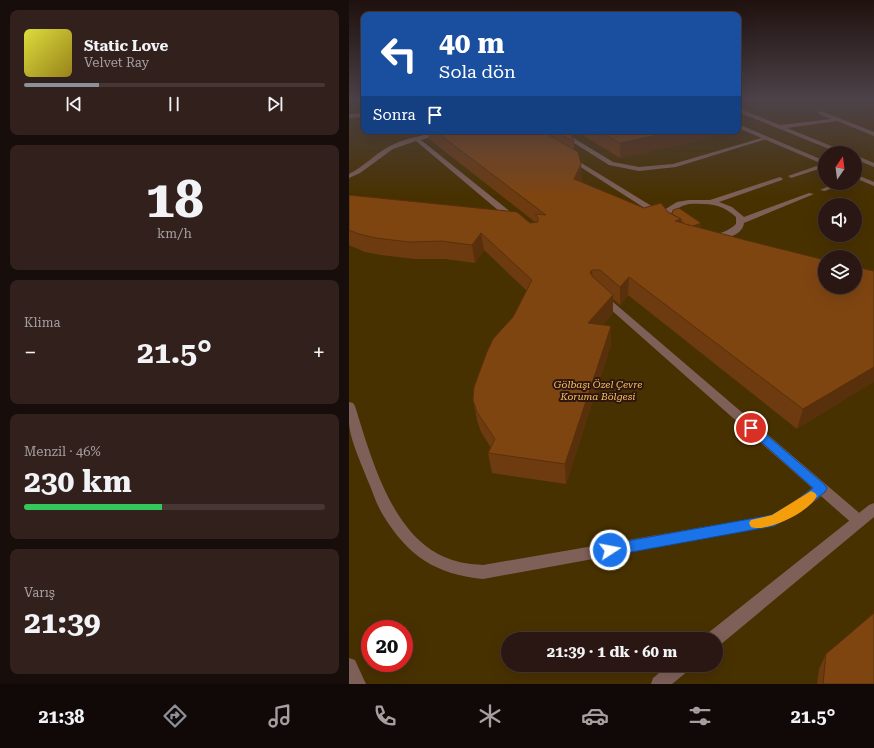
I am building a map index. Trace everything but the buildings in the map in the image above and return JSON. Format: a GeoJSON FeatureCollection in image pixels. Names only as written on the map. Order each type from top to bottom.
{"type":"FeatureCollection","features":[{"type":"Feature","properties":{"kind":"street"},"geometry":{"type":"LineString","coordinates":[[752,132],[818,161]]}},
{"type":"Feature","properties":{"kind":"street"},"geometry":{"type":"LineString","coordinates":[[792,132],[827,146]]}},
{"type":"Feature","properties":{"kind":"street"},"geometry":{"type":"LineString","coordinates":[[349,176],[358,172],[391,148],[437,134]]}},
{"type":"Feature","properties":{"kind":"street"},"geometry":{"type":"LineString","coordinates":[[563,134],[611,164],[639,169],[674,166],[767,138]]}},
{"type":"Feature","properties":{"kind":"street"},"geometry":{"type":"LineString","coordinates":[[417,139],[517,222]]}},
{"type":"Feature","properties":{"kind":"street"},"geometry":{"type":"LineString","coordinates":[[563,154],[665,217],[672,228],[684,234],[700,237],[716,237],[730,234],[739,227],[741,221],[740,217],[732,209],[711,203],[700,202],[680,204],[667,212],[665,217]]}},
{"type":"Feature","properties":{"kind":"street"},"geometry":{"type":"LineString","coordinates":[[862,160],[874,165]]}},
{"type":"Feature","properties":{"kind":"street"},"geometry":{"type":"LineString","coordinates":[[791,176],[818,166]]}},
{"type":"Feature","properties":{"kind":"street"},"geometry":{"type":"LineString","coordinates":[[711,203],[780,179]]}},
{"type":"Feature","properties":{"kind":"street"},"geometry":{"type":"LineString","coordinates":[[862,179],[874,184]]}},
{"type":"Feature","properties":{"kind":"street"},"geometry":{"type":"LineString","coordinates":[[741,221],[811,194]]}},
{"type":"Feature","properties":{"kind":"street"},"geometry":{"type":"LineString","coordinates":[[596,291],[859,521]]}},
{"type":"Feature","properties":{"kind":"street"},"geometry":{"type":"LineString","coordinates":[[349,406],[367,463],[387,510],[403,532],[418,548],[441,563],[462,570],[483,572],[774,520],[796,508],[821,488]]}},
{"type":"Feature","properties":{"kind":"street"},"geometry":{"type":"LineString","coordinates":[[723,632],[874,509]]}},
{"type":"Feature","properties":{"kind":"street"},"geometry":{"type":"LineString","coordinates":[[349,666],[358,684]]}},
{"type":"Feature","properties":{"kind":"street"},"geometry":{"type":"LineString","coordinates":[[659,684],[674,672]]}},
{"type":"Feature","properties":{"kind":"green space","name":"Gölbaşı Özel Çevre Koruma Bölgesi"},"geometry":{"type":"Polygon","coordinates":[[[349,132],[361,132],[361,134],[741,134],[741,132],[874,132],[874,684],[349,684],[349,132]]]}},
{"type":"Feature","properties":{"kind":"slow traffic"},"geometry":{"type":"LineString","coordinates":[[755,523],[774,520],[796,508],[811,496]]}},
{"type":"Feature","properties":{"kind":"route"},"geometry":{"type":"LineString","coordinates":[[610,550],[774,520],[796,508],[821,488],[751,428]]}}]}
